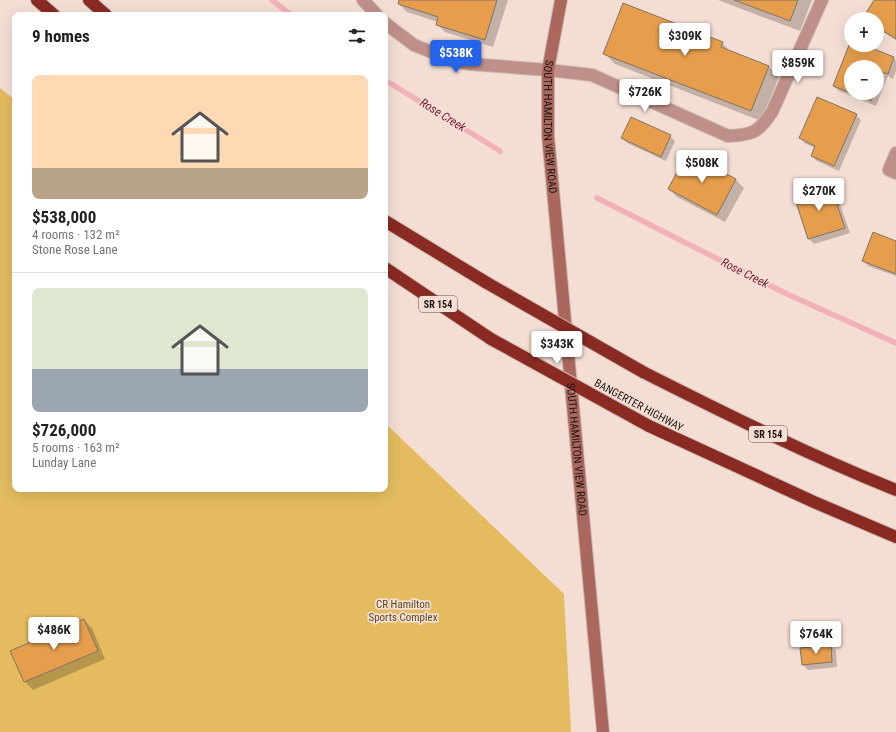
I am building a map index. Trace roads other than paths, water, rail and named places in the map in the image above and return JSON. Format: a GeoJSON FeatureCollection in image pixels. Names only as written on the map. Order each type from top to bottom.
{"type":"FeatureCollection","features":[{"type":"Feature","properties":{"kind":"highway"},"geometry":{"type":"LineString","coordinates":[[37,0],[51,12]]}},
{"type":"Feature","properties":{"kind":"highway"},"geometry":{"type":"LineString","coordinates":[[89,0],[103,12]]}},
{"type":"Feature","properties":{"kind":"highway","name":"SR 154"},"geometry":{"type":"LineString","coordinates":[[388,223],[487,283],[643,372],[797,448],[896,490]]}},
{"type":"Feature","properties":{"kind":"highway","name":"BANGERTER HIGHWAY"},"geometry":{"type":"LineString","coordinates":[[388,270],[491,339],[649,426],[794,493],[896,537]]}},
{"type":"Feature","properties":{"kind":"street"},"geometry":{"type":"LineString","coordinates":[[363,0],[374,12]]}},
{"type":"Feature","properties":{"kind":"street","name":"SOUTH HAMILTON VIEW ROAD"},"geometry":{"type":"LineString","coordinates":[[560,0],[548,70],[548,136],[603,732]]}},
{"type":"Feature","properties":{"kind":"street"},"geometry":{"type":"LineString","coordinates":[[388,25],[414,45],[454,61],[470,64],[548,70],[592,76],[728,136],[742,136],[754,133],[764,124],[772,112],[822,0]]}},
{"type":"Feature","properties":{"kind":"street"},"geometry":{"type":"LineString","coordinates":[[892,172],[896,153]]}},
{"type":"Feature","properties":{"kind":"waterway","name":"Rose Creek"},"geometry":{"type":"LineString","coordinates":[[272,0],[287,12]]}},
{"type":"Feature","properties":{"kind":"waterway","name":"Rose Creek"},"geometry":{"type":"LineString","coordinates":[[388,82],[500,151]]}},
{"type":"Feature","properties":{"kind":"waterway","name":"Rose Creek"},"geometry":{"type":"LineString","coordinates":[[597,198],[787,294],[896,343]]}},
{"type":"Feature","properties":{"kind":"park label","name":"CR Hamilton Sports Complex"},"geometry":{"type":"Point","coordinates":[403,610]}}]}
